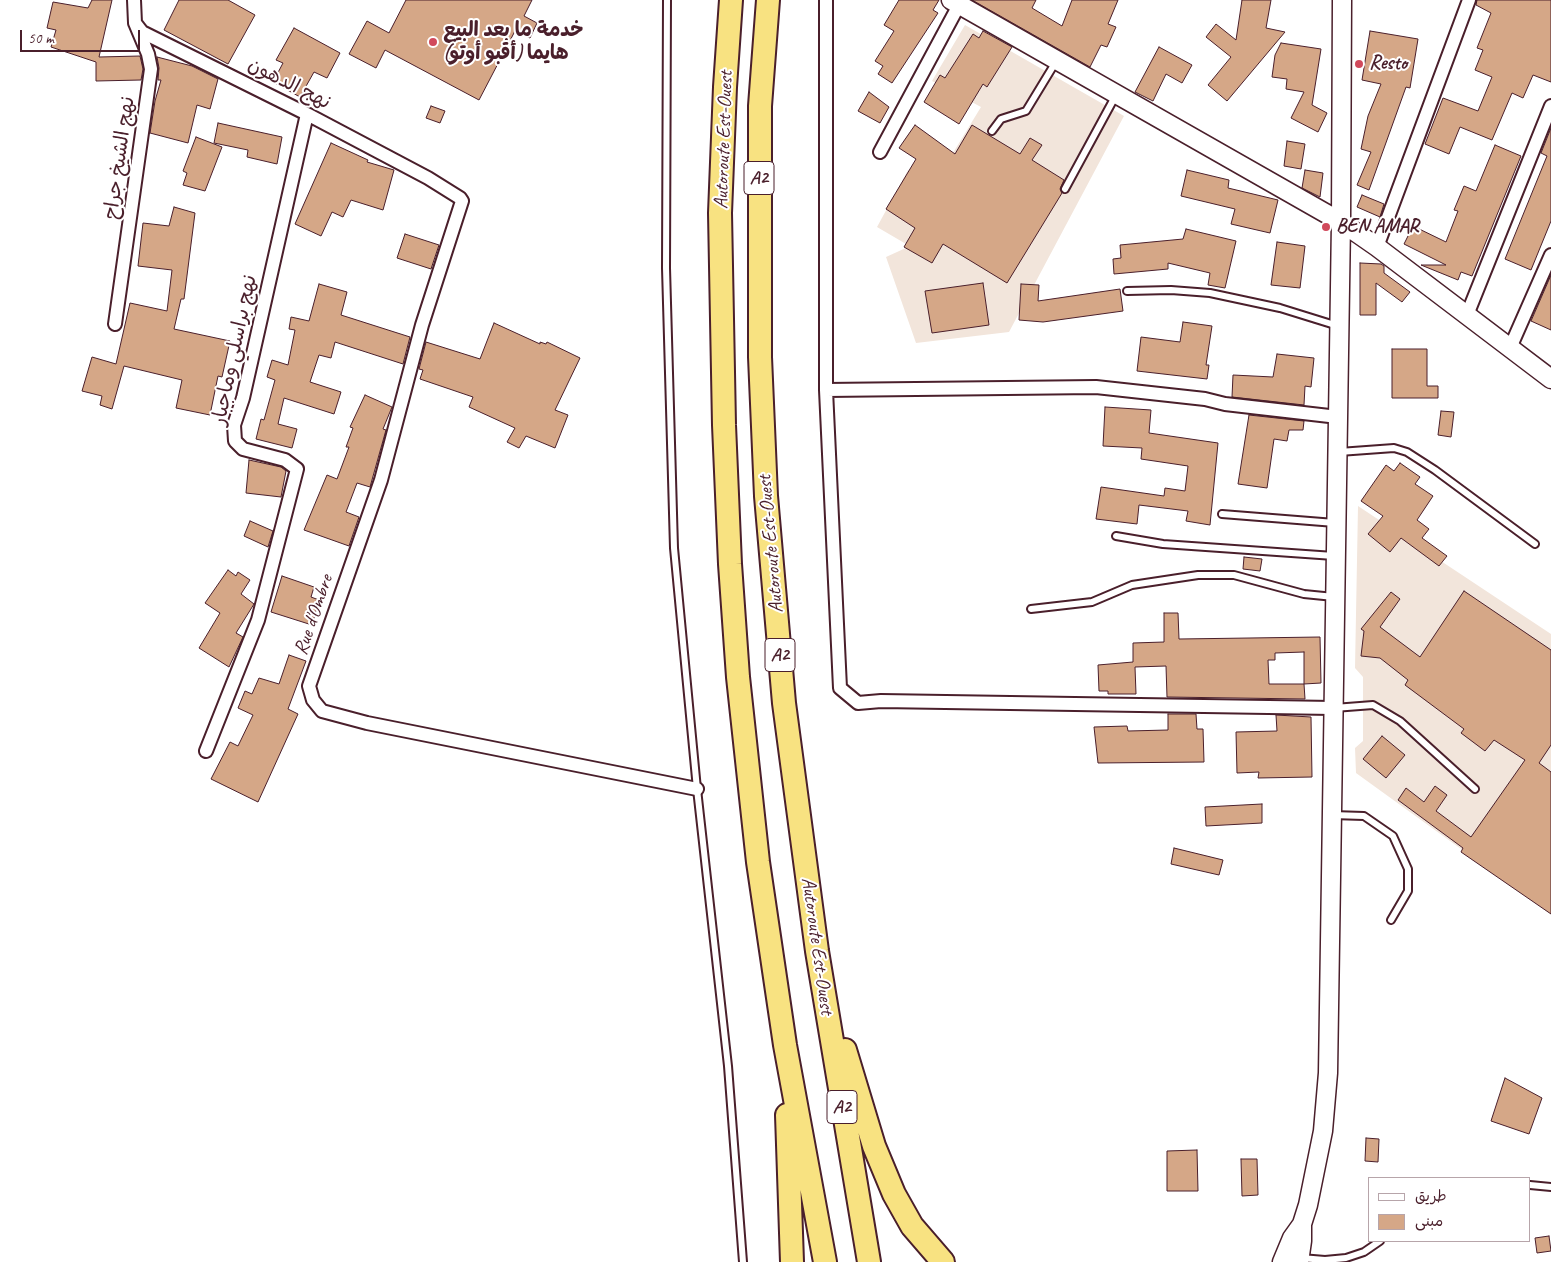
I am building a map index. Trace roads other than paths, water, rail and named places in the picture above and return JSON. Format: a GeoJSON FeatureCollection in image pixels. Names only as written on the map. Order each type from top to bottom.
{"type":"FeatureCollection","features":[{"type":"Feature","properties":{"kind":"highway","name":"Autoroute Est-Ouest"},"geometry":{"type":"LineString","coordinates":[[731,0],[725,87],[720,213],[724,425],[730,564],[747,769],[785,1044],[825,1262]]}},
{"type":"Feature","properties":{"kind":"highway","name":"Autoroute Est-Ouest"},"geometry":{"type":"LineString","coordinates":[[768,0],[760,124],[760,357],[766,496],[784,703],[817,951],[869,1262]]}},
{"type":"Feature","properties":{"kind":"highway"},"geometry":{"type":"LineString","coordinates":[[817,951],[874,1146],[894,1194],[912,1226],[943,1262]]}},
{"type":"Feature","properties":{"kind":"highway"},"geometry":{"type":"LineString","coordinates":[[785,1044],[792,1262]]}},
{"type":"Feature","properties":{"kind":"main road"},"geometry":{"type":"LineString","coordinates":[[1299,1260],[1302,1224],[1323,1131],[1328,1073],[1341,222],[1342,0]]}},
{"type":"Feature","properties":{"kind":"main road"},"geometry":{"type":"LineString","coordinates":[[955,2],[1341,222],[1377,247],[1551,379]]}},
{"type":"Feature","properties":{"kind":"main road"},"geometry":{"type":"LineString","coordinates":[[1282,1262],[1292,1238],[1302,1224]]}},
{"type":"Feature","properties":{"kind":"street","name":"نهج الشيخ جراح"},"geometry":{"type":"LineString","coordinates":[[115,324],[151,69],[148,54],[135,24],[134,0]]}},
{"type":"Feature","properties":{"kind":"street"},"geometry":{"type":"LineString","coordinates":[[826,0],[826,390],[840,688],[858,703],[881,701],[1333,708]]}},
{"type":"Feature","properties":{"kind":"street"},"geometry":{"type":"LineString","coordinates":[[1377,247],[1469,0]]}},
{"type":"Feature","properties":{"kind":"street"},"geometry":{"type":"LineString","coordinates":[[880,152],[955,2]]}},
{"type":"Feature","properties":{"kind":"street","name":"نهج الدهون"},"geometry":{"type":"LineString","coordinates":[[135,24],[142,32],[307,114],[428,178]]}},
{"type":"Feature","properties":{"kind":"street"},"geometry":{"type":"LineString","coordinates":[[1467,315],[1551,106]]}},
{"type":"Feature","properties":{"kind":"street","name":"نهج براسلي وماجبار"},"geometry":{"type":"LineString","coordinates":[[206,751],[258,620],[297,469],[285,460],[243,449],[235,441],[234,425],[243,398],[307,114]]}},
{"type":"Feature","properties":{"kind":"street","name":"Rue d'Ombre"},"geometry":{"type":"LineString","coordinates":[[428,178],[462,201],[422,325],[382,480],[309,686],[314,700],[322,711],[367,723],[697,789]]}},
{"type":"Feature","properties":{"kind":"street"},"geometry":{"type":"LineString","coordinates":[[1510,348],[1551,255]]}},
{"type":"Feature","properties":{"kind":"street"},"geometry":{"type":"LineString","coordinates":[[826,390],[1096,387],[1205,399],[1224,404],[1338,418]]}},
{"type":"Feature","properties":{"kind":"lane"},"geometry":{"type":"LineString","coordinates":[[667,0],[666,268],[674,548],[697,789],[728,1066],[743,1262]]}},
{"type":"Feature","properties":{"kind":"lane"},"geometry":{"type":"LineString","coordinates":[[992,131],[1001,119],[1026,111],[1057,59]]}},
{"type":"Feature","properties":{"kind":"lane"},"geometry":{"type":"LineString","coordinates":[[1065,189],[1117,93]]}},
{"type":"Feature","properties":{"kind":"lane"},"geometry":{"type":"LineString","coordinates":[[1127,291],[1171,290],[1210,293],[1280,308],[1339,326]]}},
{"type":"Feature","properties":{"kind":"lane"},"geometry":{"type":"LineString","coordinates":[[1337,452],[1394,448],[1407,452],[1435,470],[1535,544]]}},
{"type":"Feature","properties":{"kind":"lane"},"geometry":{"type":"LineString","coordinates":[[1222,514],[1336,523]]}},
{"type":"Feature","properties":{"kind":"lane"},"geometry":{"type":"LineString","coordinates":[[1116,536],[1163,544],[1336,556]]}},
{"type":"Feature","properties":{"kind":"lane"},"geometry":{"type":"LineString","coordinates":[[1031,609],[1092,602],[1132,585],[1198,575],[1234,575],[1304,594],[1335,597]]}},
{"type":"Feature","properties":{"kind":"lane"},"geometry":{"type":"LineString","coordinates":[[1333,708],[1373,706],[1400,721],[1475,789]]}},
{"type":"Feature","properties":{"kind":"lane"},"geometry":{"type":"LineString","coordinates":[[1332,815],[1364,816],[1393,836],[1408,869],[1408,891],[1392,920]]}},
{"type":"Feature","properties":{"kind":"lane"},"geometry":{"type":"LineString","coordinates":[[1531,1185],[1551,1187]]}},
{"type":"Feature","properties":{"kind":"lane"},"geometry":{"type":"LineString","coordinates":[[1299,1260],[1346,1258],[1364,1252],[1379,1242]]}},
{"type":"Feature","properties":{"kind":"place","name":"خدمة ما بعد البيع هايما (أقبو أوتو)"},"geometry":{"type":"Point","coordinates":[433,42]}},
{"type":"Feature","properties":{"kind":"place","name":"Resto"},"geometry":{"type":"Point","coordinates":[1359,64]}},
{"type":"Feature","properties":{"kind":"place","name":"BEN AMAR"},"geometry":{"type":"Point","coordinates":[1326,227]}}]}
